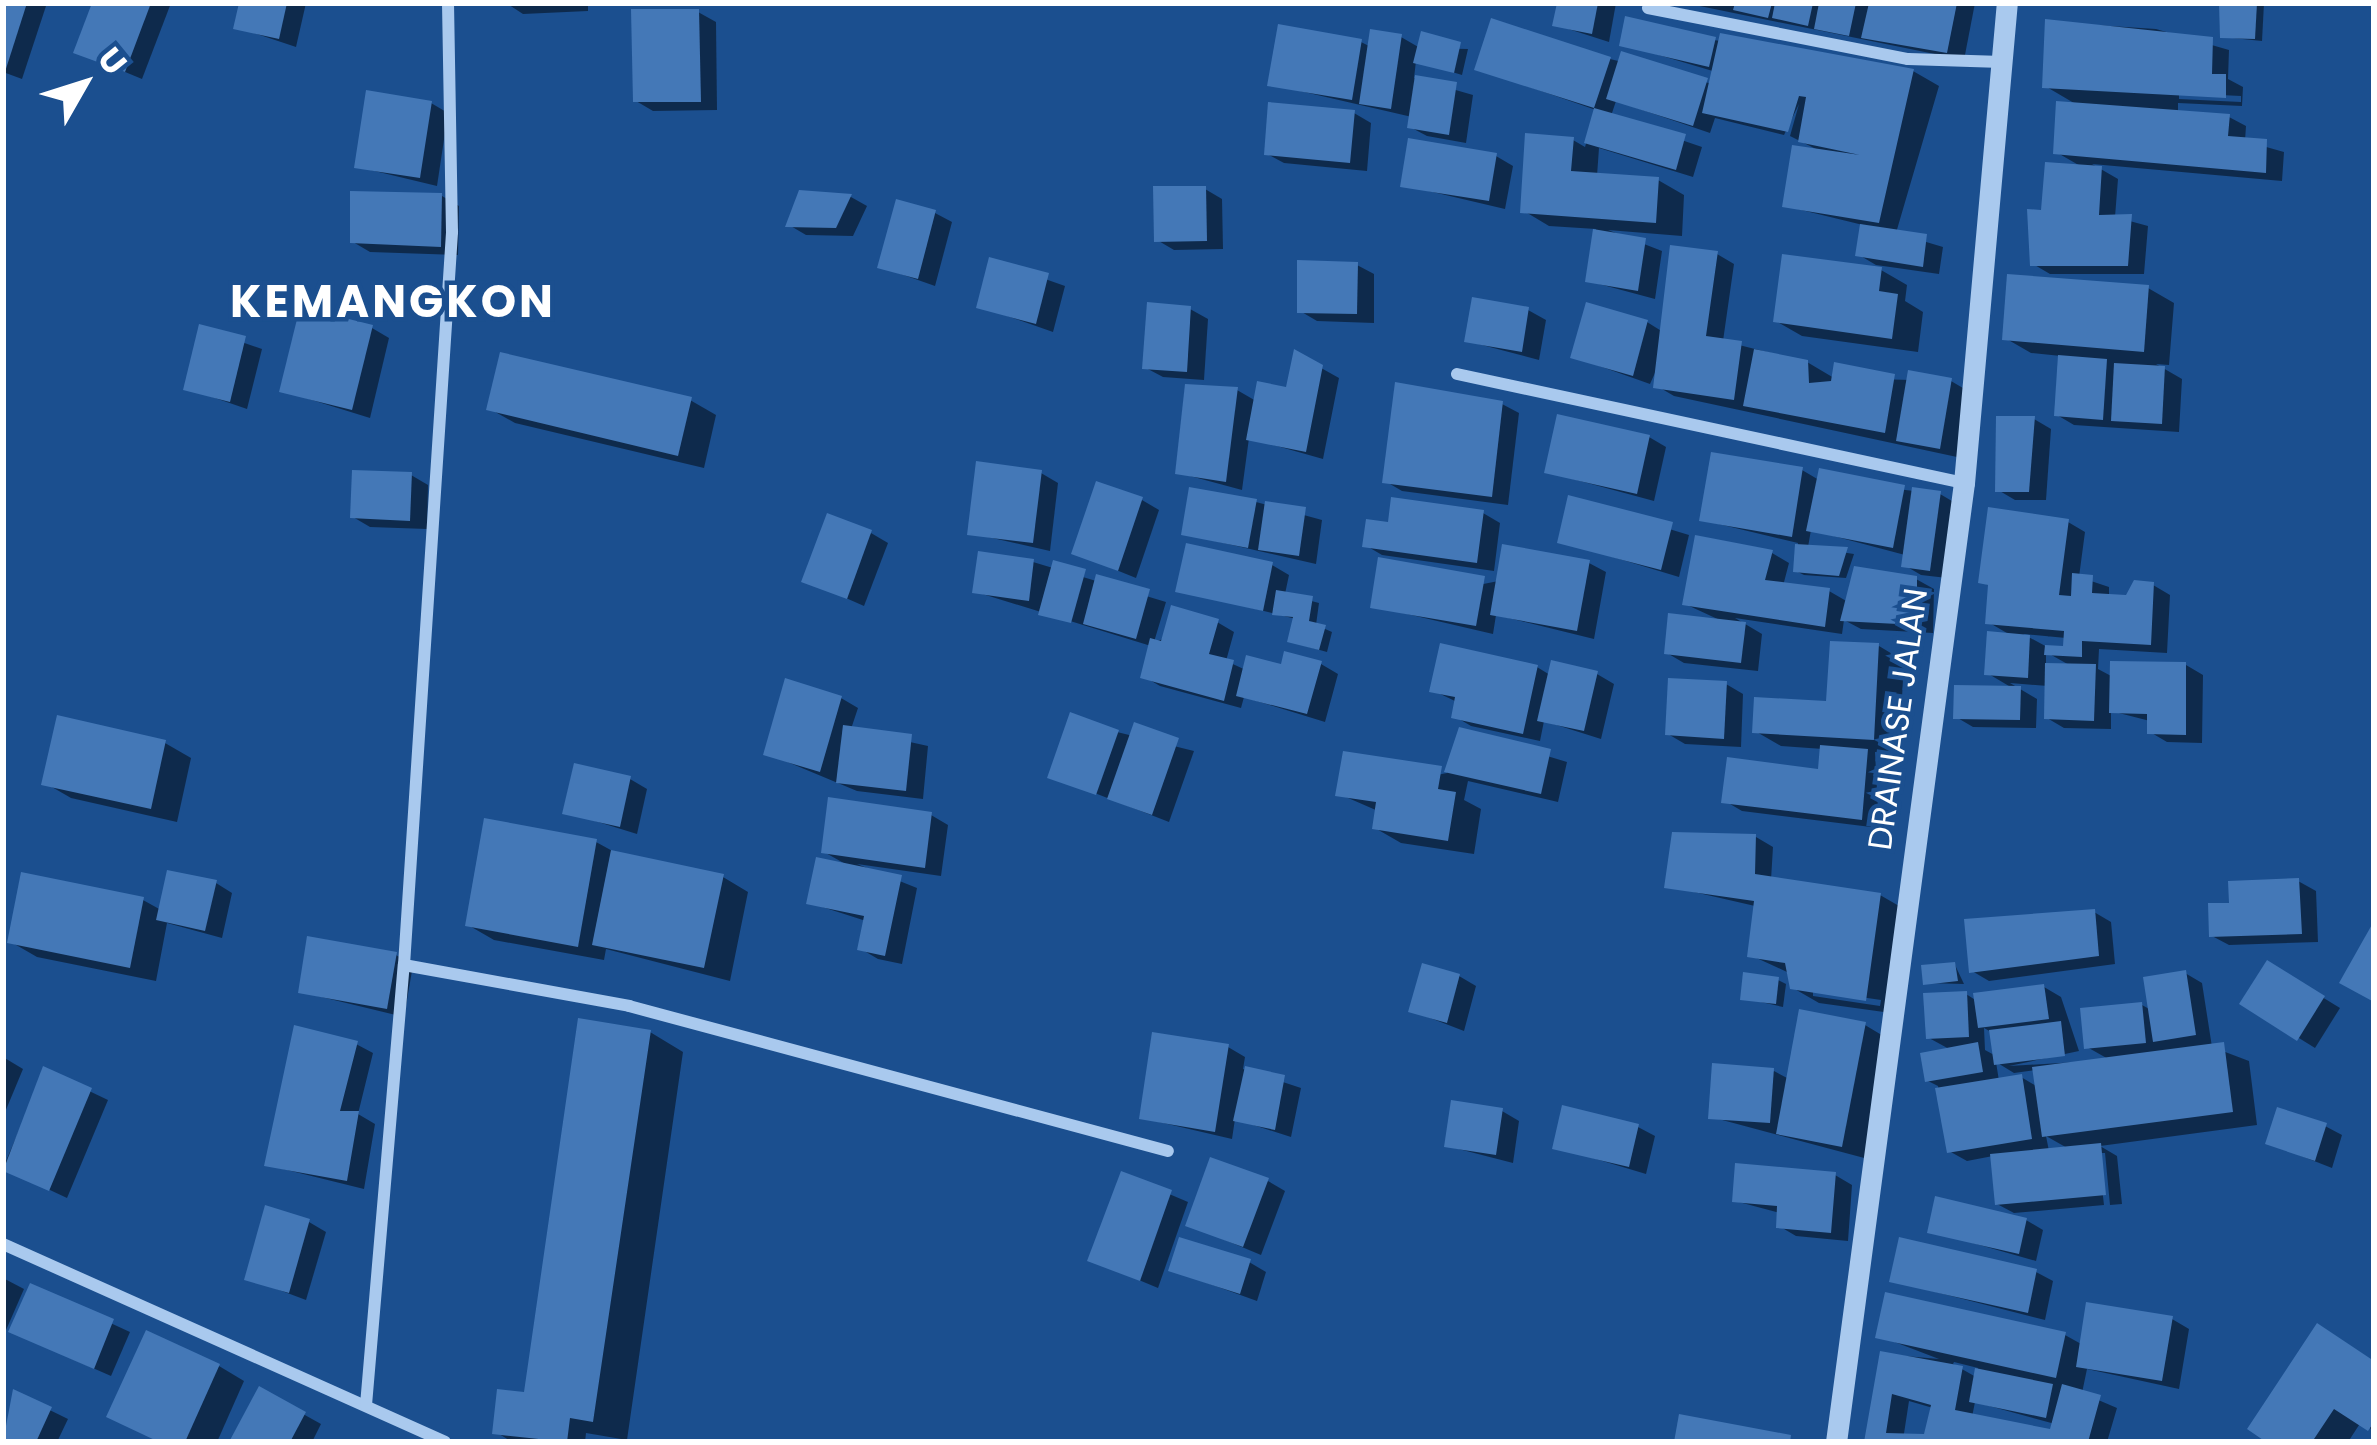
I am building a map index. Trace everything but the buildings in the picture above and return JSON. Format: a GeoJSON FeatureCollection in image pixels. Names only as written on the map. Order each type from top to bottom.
{"type":"FeatureCollection","features":[{"type":"Feature","properties":{"kind":"street"},"geometry":{"type":"LineString","coordinates":[[366,1405],[404,965],[452,232],[448,3]]}},
{"type":"Feature","properties":{"kind":"street","name":"DRAINASE JALAN"},"geometry":{"type":"LineString","coordinates":[[1836,1442],[1964,483],[2007,3]]}},
{"type":"Feature","properties":{"kind":"street"},"geometry":{"type":"LineString","coordinates":[[1648,8],[1908,59],[2002,62]]}},
{"type":"Feature","properties":{"kind":"street"},"geometry":{"type":"LineString","coordinates":[[1457,374],[1964,483]]}},
{"type":"Feature","properties":{"kind":"street"},"geometry":{"type":"LineString","coordinates":[[404,965],[629,1006],[1168,1151]]}},
{"type":"Feature","properties":{"kind":"street"},"geometry":{"type":"LineString","coordinates":[[3,1244],[445,1442]]}},
{"type":"Feature","properties":{"kind":"district","name":"KEMANGKON"},"geometry":{"type":"Point","coordinates":[393,302]}}]}
